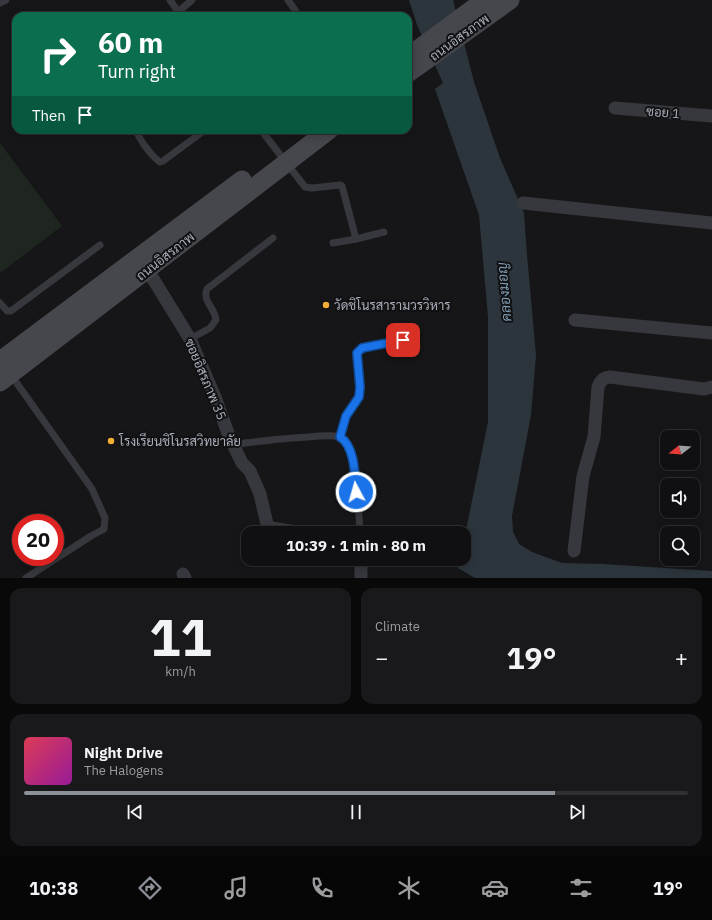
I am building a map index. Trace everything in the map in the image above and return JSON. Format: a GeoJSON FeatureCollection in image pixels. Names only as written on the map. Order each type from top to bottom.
{"type":"FeatureCollection","features":[{"type":"Feature","properties":{"kind":"main road"},"geometry":{"type":"LineString","coordinates":[[412,54],[485,0]]}},
{"type":"Feature","properties":{"kind":"main road","name":"ถนนอิสรภาพ"},"geometry":{"type":"LineString","coordinates":[[412,70],[510,0]]}},
{"type":"Feature","properties":{"kind":"main road"},"geometry":{"type":"LineString","coordinates":[[4,373],[282,158],[305,134]]}},
{"type":"Feature","properties":{"kind":"main road","name":"ถนนอิสรภาพ"},"geometry":{"type":"LineString","coordinates":[[4,373],[147,269],[282,158],[322,134]]}},
{"type":"Feature","properties":{"kind":"street","name":"ซอย 1"},"geometry":{"type":"LineString","coordinates":[[615,108],[712,116]]}},
{"type":"Feature","properties":{"kind":"street"},"geometry":{"type":"LineString","coordinates":[[523,203],[712,223]]}},
{"type":"Feature","properties":{"kind":"street","name":"ซอยอิสรภาพ 35"},"geometry":{"type":"LineString","coordinates":[[147,269],[190,339],[232,442],[242,463],[250,471],[260,494],[267,524],[269,526]]}},
{"type":"Feature","properties":{"kind":"street"},"geometry":{"type":"LineString","coordinates":[[575,320],[712,333]]}},
{"type":"Feature","properties":{"kind":"street"},"geometry":{"type":"LineString","coordinates":[[574,551],[583,476],[594,437],[598,387],[601,380],[610,377],[704,389],[712,387]]}},
{"type":"Feature","properties":{"kind":"street"},"geometry":{"type":"LineString","coordinates":[[361,566],[361,578]]}},
{"type":"Feature","properties":{"kind":"lane"},"geometry":{"type":"LineString","coordinates":[[0,3],[6,0]]}},
{"type":"Feature","properties":{"kind":"lane"},"geometry":{"type":"LineString","coordinates":[[170,0],[178,12]]}},
{"type":"Feature","properties":{"kind":"lane"},"geometry":{"type":"LineString","coordinates":[[181,12],[192,0]]}},
{"type":"Feature","properties":{"kind":"lane"},"geometry":{"type":"LineString","coordinates":[[288,0],[296,12]]}},
{"type":"Feature","properties":{"kind":"lane"},"geometry":{"type":"LineString","coordinates":[[138,134],[145,146],[160,162],[168,158],[200,134]]}},
{"type":"Feature","properties":{"kind":"lane"},"geometry":{"type":"LineString","coordinates":[[264,134],[305,187],[342,186],[356,239]]}},
{"type":"Feature","properties":{"kind":"lane"},"geometry":{"type":"LineString","coordinates":[[334,243],[384,232]]}},
{"type":"Feature","properties":{"kind":"lane"},"geometry":{"type":"LineString","coordinates":[[190,339],[210,328],[216,320],[216,316],[206,297],[205,293],[207,289],[273,238]]}},
{"type":"Feature","properties":{"kind":"lane"},"geometry":{"type":"LineString","coordinates":[[0,303],[7,311],[11,311],[100,245]]}},
{"type":"Feature","properties":{"kind":"lane"},"geometry":{"type":"LineString","coordinates":[[340,437],[346,416],[359,397],[360,387],[357,353],[362,348],[403,340]]}},
{"type":"Feature","properties":{"kind":"lane"},"geometry":{"type":"LineString","coordinates":[[4,373],[92,489],[105,518],[104,529],[26,578]]}},
{"type":"Feature","properties":{"kind":"lane"},"geometry":{"type":"LineString","coordinates":[[232,442],[238,444],[292,438],[324,436],[340,437],[346,442],[351,452],[359,526]]}},
{"type":"Feature","properties":{"kind":"shaded area"},"geometry":{"type":"Polygon","coordinates":[[[0,143],[62,226],[0,273],[0,143]]]}},
{"type":"Feature","properties":{"kind":"water","name":"คลองมอญ"},"geometry":{"type":"Polygon","coordinates":[[[409,0],[453,0],[474,82],[500,158],[524,213],[536,355],[531,415],[512,516],[513,532],[519,544],[532,552],[562,563],[712,571],[712,578],[475,578],[458,568],[458,566],[471,566],[471,526],[467,526],[488,422],[488,317],[479,215],[435,89],[443,83],[417,25],[409,0]]]}},
{"type":"Feature","properties":{"kind":"place","name":"วัดชิโนรสารามวรวิหาร"},"geometry":{"type":"Point","coordinates":[326,305]}},
{"type":"Feature","properties":{"kind":"place","name":"โรงเรียนชิโนรสวิทยาลัย"},"geometry":{"type":"Point","coordinates":[111,441]}},
{"type":"Feature","properties":{"kind":"route"},"geometry":{"type":"LineString","coordinates":[[356,492],[351,452],[346,442],[340,437],[346,416],[359,397],[360,374],[356,355],[362,348],[403,340]]}}]}
